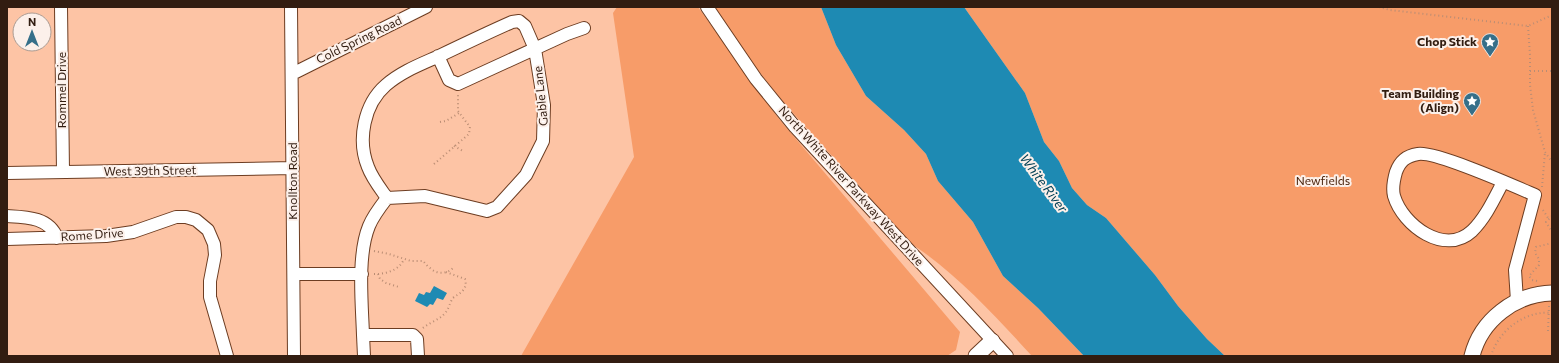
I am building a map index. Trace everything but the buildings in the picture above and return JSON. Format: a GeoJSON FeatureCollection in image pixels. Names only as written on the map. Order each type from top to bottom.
{"type":"FeatureCollection","features":[{"type":"Feature","properties":{"kind":"main road"},"geometry":{"type":"LineString","coordinates":[[1472,356],[1478,339],[1487,326],[1501,311],[1517,301],[1529,296],[1551,293]]}},
{"type":"Feature","properties":{"kind":"main road"},"geometry":{"type":"LineString","coordinates":[[976,356],[992,340]]}},
{"type":"Feature","properties":{"kind":"street","name":"Rommel Drive"},"geometry":{"type":"LineString","coordinates":[[61,7],[63,172]]}},
{"type":"Feature","properties":{"kind":"street","name":"Knollton Road"},"geometry":{"type":"LineString","coordinates":[[291,7],[294,356]]}},
{"type":"Feature","properties":{"kind":"street","name":"Cold Spring Road"},"geometry":{"type":"LineString","coordinates":[[292,74],[426,7]]}},
{"type":"Feature","properties":{"kind":"street","name":"North White River Parkway West Drive"},"geometry":{"type":"LineString","coordinates":[[707,7],[756,79],[796,127],[1007,356]]}},
{"type":"Feature","properties":{"kind":"street","name":"Gable Lane"},"geometry":{"type":"LineString","coordinates":[[515,21],[519,21],[523,24],[535,49],[544,105],[543,141],[526,175],[498,207],[492,211],[483,211],[431,197],[387,198],[373,177],[364,154],[363,131],[367,114],[375,99],[387,84],[403,72],[438,56],[515,21]]}},
{"type":"Feature","properties":{"kind":"street","name":"Gable Lane"},"geometry":{"type":"LineString","coordinates":[[458,84],[567,34],[584,28]]}},
{"type":"Feature","properties":{"kind":"street"},"geometry":{"type":"LineString","coordinates":[[438,56],[449,80],[458,84]]}},
{"type":"Feature","properties":{"kind":"street"},"geometry":{"type":"LineString","coordinates":[[1504,182],[1488,211],[1472,231],[1460,238],[1442,241],[1421,231],[1407,218],[1394,195],[1393,181],[1400,162],[1419,154],[1435,156],[1504,182],[1535,195],[1515,270],[1517,301]]}},
{"type":"Feature","properties":{"kind":"street","name":"West 39th Street"},"geometry":{"type":"LineString","coordinates":[[7,173],[293,168]]}},
{"type":"Feature","properties":{"kind":"street"},"geometry":{"type":"LineString","coordinates":[[364,356],[362,274],[363,249],[368,227],[387,198]]}},
{"type":"Feature","properties":{"kind":"street"},"geometry":{"type":"LineString","coordinates":[[7,216],[34,218],[47,223],[54,231],[57,238]]}},
{"type":"Feature","properties":{"kind":"street","name":"Rome Drive"},"geometry":{"type":"LineString","coordinates":[[7,239],[96,237],[133,232],[176,217],[191,218],[201,222],[211,235],[214,244],[215,254],[210,281],[210,297],[228,356]]}},
{"type":"Feature","properties":{"kind":"street"},"geometry":{"type":"LineString","coordinates":[[294,274],[362,274]]}},
{"type":"Feature","properties":{"kind":"street"},"geometry":{"type":"LineString","coordinates":[[363,335],[414,336],[418,340],[418,356]]}},
{"type":"Feature","properties":{"kind":"path"},"geometry":{"type":"LineString","coordinates":[[1379,7],[1390,10],[1528,26],[1552,16]]}},
{"type":"Feature","properties":{"kind":"path"},"geometry":{"type":"LineString","coordinates":[[1528,26],[1530,85],[1533,110],[1545,152],[1552,162]]}},
{"type":"Feature","properties":{"kind":"path"},"geometry":{"type":"LineString","coordinates":[[1530,71],[1552,71]]}},
{"type":"Feature","properties":{"kind":"path"},"geometry":{"type":"LineString","coordinates":[[434,164],[469,134],[470,127],[458,111],[458,84]]}},
{"type":"Feature","properties":{"kind":"path"},"geometry":{"type":"LineString","coordinates":[[440,122],[446,121],[459,113]]}},
{"type":"Feature","properties":{"kind":"path"},"geometry":{"type":"LineString","coordinates":[[454,146],[463,151]]}},
{"type":"Feature","properties":{"kind":"path"},"geometry":{"type":"LineString","coordinates":[[1543,210],[1548,218],[1546,222],[1552,232]]}},
{"type":"Feature","properties":{"kind":"path"},"geometry":{"type":"LineString","coordinates":[[1548,218],[1552,216]]}},
{"type":"Feature","properties":{"kind":"path"},"geometry":{"type":"LineString","coordinates":[[1548,331],[1548,312],[1551,293],[1547,283],[1532,280],[1529,276],[1539,265],[1539,258],[1535,253],[1536,246],[1552,244]]}},
{"type":"Feature","properties":{"kind":"path"},"geometry":{"type":"LineString","coordinates":[[363,249],[389,254],[411,261],[423,261],[430,268],[442,273],[451,271],[454,266]]}},
{"type":"Feature","properties":{"kind":"path"},"geometry":{"type":"LineString","coordinates":[[411,261],[413,256]]}},
{"type":"Feature","properties":{"kind":"path"},"geometry":{"type":"LineString","coordinates":[[362,274],[389,272],[402,263],[404,259]]}},
{"type":"Feature","properties":{"kind":"path"},"geometry":{"type":"LineString","coordinates":[[414,336],[428,324],[439,319],[446,312],[454,297],[464,291],[466,285],[465,279],[446,272]]}},
{"type":"Feature","properties":{"kind":"path"},"geometry":{"type":"LineString","coordinates":[[378,274],[380,279],[386,283],[399,287]]}},
{"type":"Feature","properties":{"kind":"path"},"geometry":{"type":"LineString","coordinates":[[1491,356],[1498,340],[1513,325],[1535,314],[1548,312],[1552,313]]}},
{"type":"Feature","properties":{"kind":"green space"},"geometry":{"type":"Polygon","coordinates":[[[617,7],[698,7],[779,119],[960,332],[956,350],[947,356],[521,356],[634,157],[613,13],[617,7]]]}},
{"type":"Feature","properties":{"kind":"green space"},"geometry":{"type":"Polygon","coordinates":[[[714,7],[821,7],[836,45],[866,96],[904,130],[926,154],[938,181],[973,222],[1003,276],[1038,308],[1084,356],[1032,356],[990,311],[945,269],[912,244],[784,103],[750,60],[714,7]]]}},
{"type":"Feature","properties":{"kind":"green space","name":"Newfields"},"geometry":{"type":"Polygon","coordinates":[[[964,7],[1552,7],[1552,356],[1225,356],[1207,339],[1178,306],[1155,275],[1106,218],[1087,205],[1072,188],[1059,161],[1044,142],[1025,93],[964,7]]]}},
{"type":"Feature","properties":{"kind":"water","name":"White River"},"geometry":{"type":"Polygon","coordinates":[[[821,7],[964,7],[1025,93],[1044,142],[1059,161],[1072,188],[1087,205],[1106,218],[1155,275],[1178,306],[1207,339],[1225,356],[1084,356],[1038,308],[1003,276],[973,222],[938,181],[926,154],[904,130],[866,96],[836,45],[821,7]]]}},
{"type":"Feature","properties":{"kind":"water"},"geometry":{"type":"Polygon","coordinates":[[[434,286],[447,293],[443,300],[437,298],[433,305],[430,304],[427,307],[415,301],[419,293],[424,295],[426,292],[430,293],[434,286]]]}},
{"type":"Feature","properties":{"kind":"place","name":"Chop Stick"},"geometry":{"type":"Point","coordinates":[1490,57]}},
{"type":"Feature","properties":{"kind":"place","name":"Team Building (Align)"},"geometry":{"type":"Point","coordinates":[1472,116]}}]}
